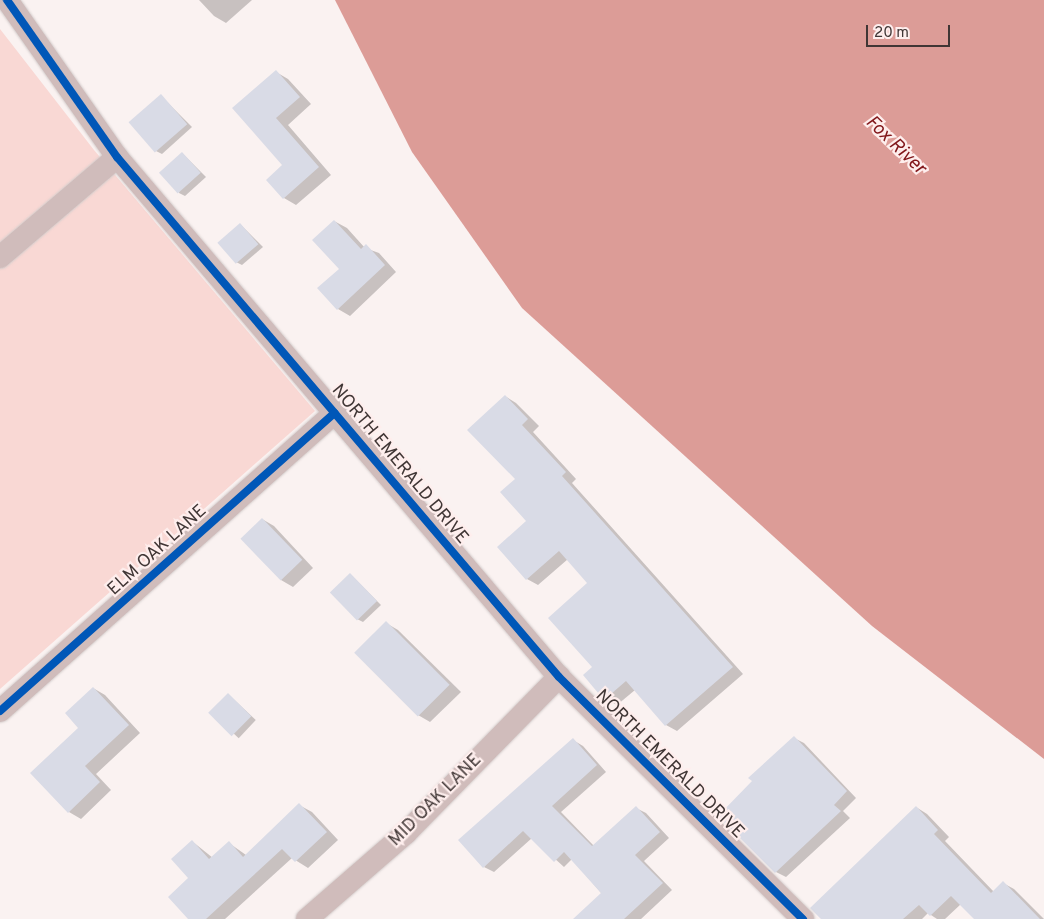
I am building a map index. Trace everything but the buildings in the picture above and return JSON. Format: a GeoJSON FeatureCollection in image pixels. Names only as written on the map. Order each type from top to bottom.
{"type":"FeatureCollection","features":[{"type":"Feature","properties":{"kind":"street","name":"NORTH EMERALD DRIVE"},"geometry":{"type":"LineString","coordinates":[[8,0],[117,157],[559,677],[803,919]]}},
{"type":"Feature","properties":{"kind":"street"},"geometry":{"type":"LineString","coordinates":[[0,257],[117,157]]}},
{"type":"Feature","properties":{"kind":"street","name":"ELM OAK LANE"},"geometry":{"type":"LineString","coordinates":[[0,711],[335,414]]}},
{"type":"Feature","properties":{"kind":"street","name":"MID OAK LANE"},"geometry":{"type":"LineString","coordinates":[[307,919],[406,832],[559,677]]}},
{"type":"Feature","properties":{"kind":"shaded area"},"geometry":{"type":"Polygon","coordinates":[[[0,29],[94,150],[315,411],[0,689],[0,29]]]}},
{"type":"Feature","properties":{"kind":"water","name":"Fox River"},"geometry":{"type":"Polygon","coordinates":[[[335,0],[1044,0],[1044,759],[872,626],[522,308],[412,152],[335,0]]]}},
{"type":"Feature","properties":{"kind":"cycle path"},"geometry":{"type":"LineString","coordinates":[[7,0],[117,157],[559,677],[803,919]]}},
{"type":"Feature","properties":{"kind":"cycle path"},"geometry":{"type":"LineString","coordinates":[[0,711],[335,413]]}}]}
